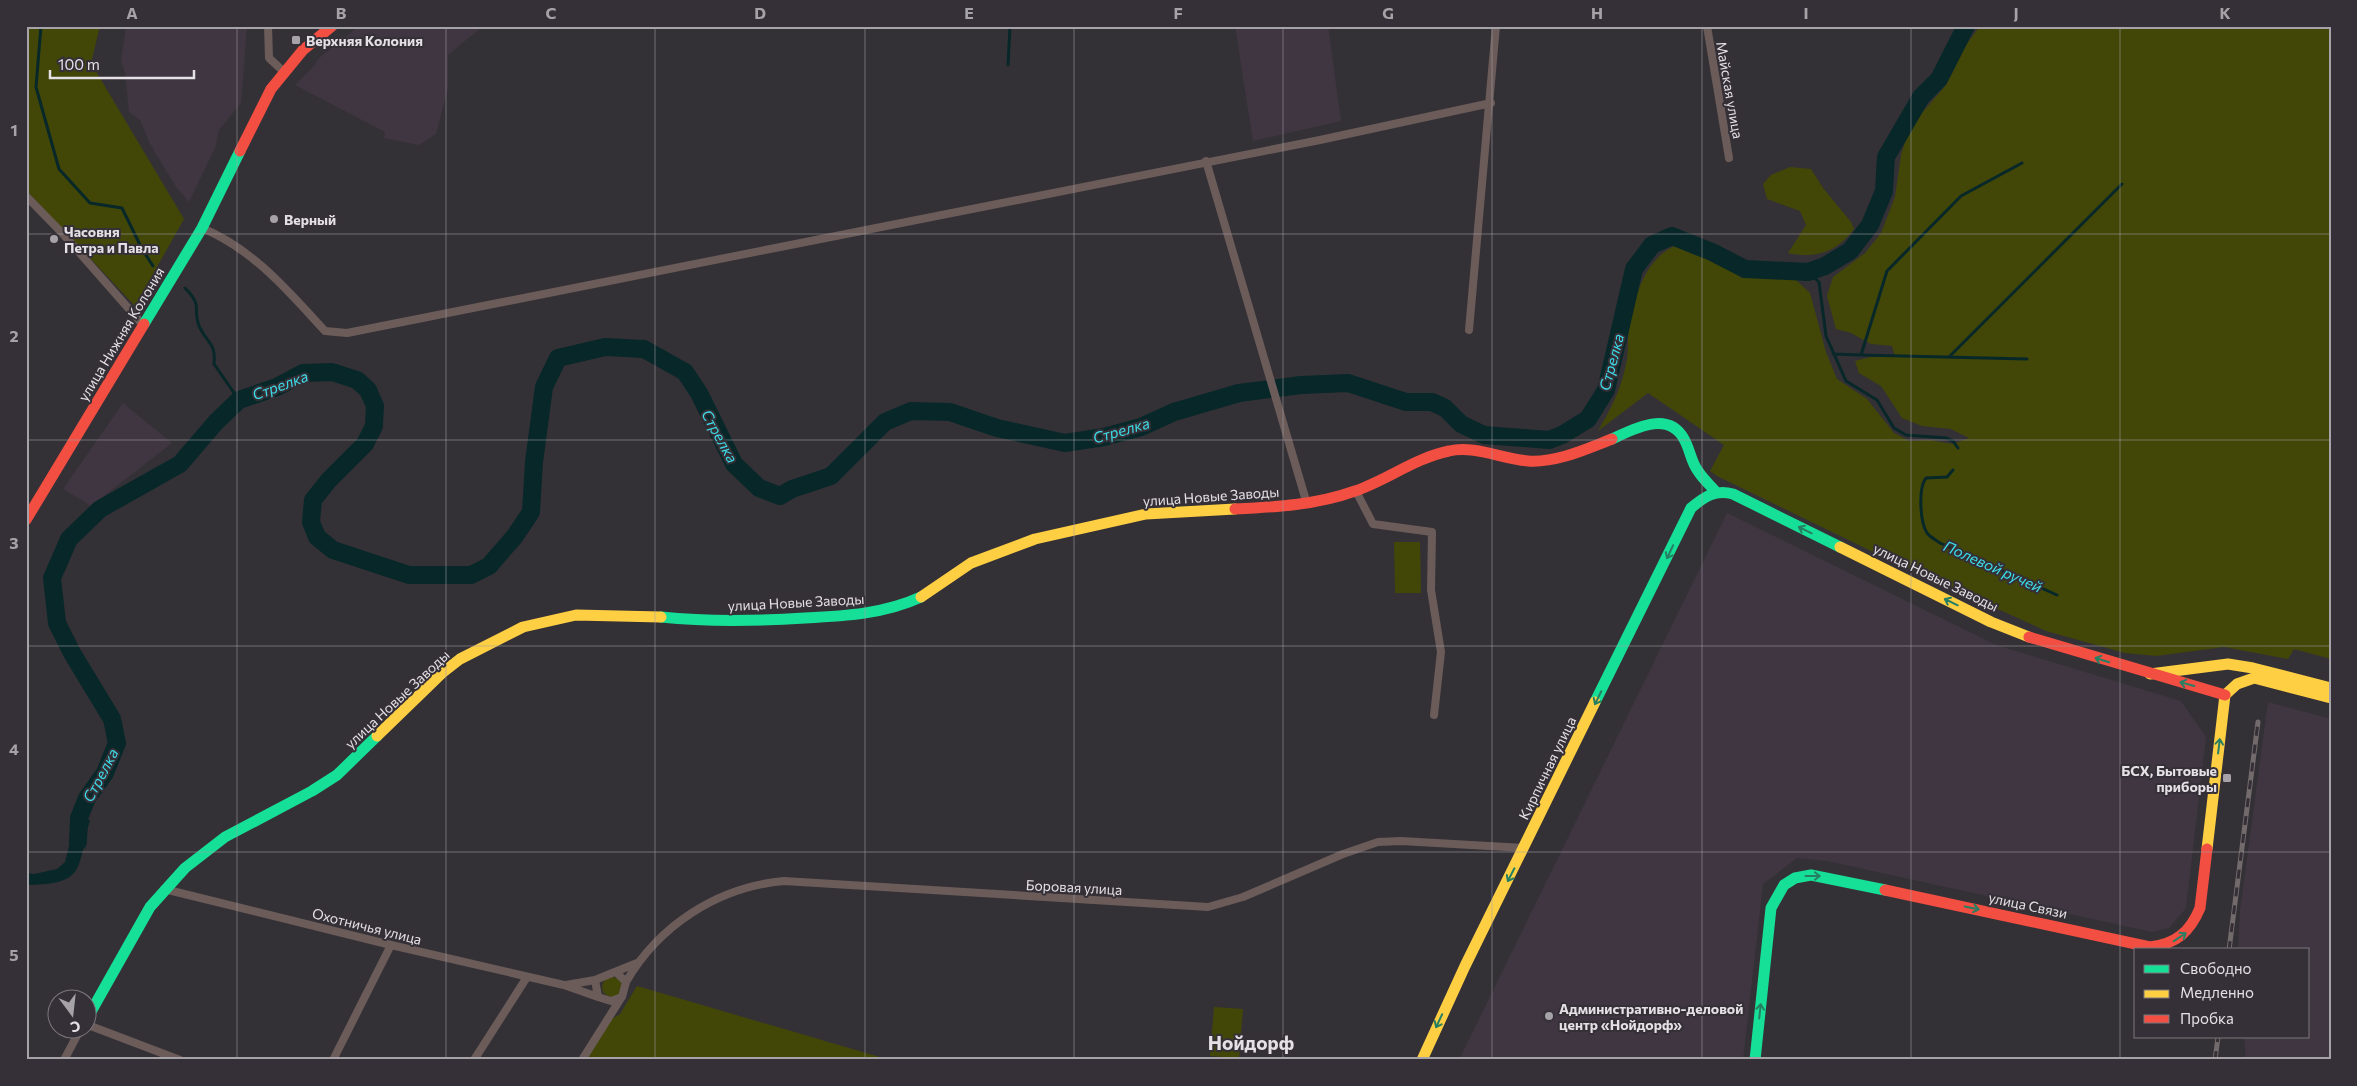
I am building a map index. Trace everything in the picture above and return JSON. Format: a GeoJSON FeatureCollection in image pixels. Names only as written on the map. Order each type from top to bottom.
{"type":"FeatureCollection","features":[{"type":"Feature","properties":{"kind":"street"},"geometry":{"type":"LineString","coordinates":[[268,26],[269,58],[283,71]]}},
{"type":"Feature","properties":{"kind":"street","name":"улица Нижняя Колония"},"geometry":{"type":"LineString","coordinates":[[26,520],[202,228],[261,105],[283,71],[303,50],[332,26]]}},
{"type":"Feature","properties":{"kind":"street"},"geometry":{"type":"LineString","coordinates":[[1469,330],[1496,26]]}},
{"type":"Feature","properties":{"kind":"street","name":"Майская улица"},"geometry":{"type":"LineString","coordinates":[[1707,26],[1729,158]]}},
{"type":"Feature","properties":{"kind":"street"},"geometry":{"type":"LineString","coordinates":[[202,228],[218,234],[250,254],[278,280],[325,331],[348,333],[1206,161],[1320,140],[1490,102]]}},
{"type":"Feature","properties":{"kind":"street"},"geometry":{"type":"LineString","coordinates":[[1206,161],[1307,504]]}},
{"type":"Feature","properties":{"kind":"street"},"geometry":{"type":"LineString","coordinates":[[26,196],[63,234],[144,326]]}},
{"type":"Feature","properties":{"kind":"street","name":"улица Новые Заводы"},"geometry":{"type":"LineString","coordinates":[[98,998],[136,928],[164,888],[202,854],[225,837],[337,776],[442,673],[460,659],[524,627],[576,614],[702,621],[845,616],[904,605],[923,596],[971,563],[1001,550],[1076,528],[1155,514],[1307,504],[1356,492],[1442,452],[1464,450],[1529,461],[1550,459],[1580,452],[1625,432],[1658,423],[1674,428],[1684,438],[1698,470],[1712,494],[1733,494],[1991,622],[2042,642],[2225,695]]}},
{"type":"Feature","properties":{"kind":"street"},"geometry":{"type":"LineString","coordinates":[[1356,492],[1373,524],[1432,532],[1430,590],[1441,652],[1434,715]]}},
{"type":"Feature","properties":{"kind":"street","name":"Кирпичная улица"},"geometry":{"type":"LineString","coordinates":[[1422,1060],[1465,966],[1691,508],[1712,494]]}},
{"type":"Feature","properties":{"kind":"street","name":"улица Новые Заводы"},"geometry":{"type":"LineString","coordinates":[[2149,674],[2228,664],[2253,668],[2331,688]]}},
{"type":"Feature","properties":{"kind":"street"},"geometry":{"type":"LineString","coordinates":[[2225,695],[2237,684],[2254,678],[2331,698]]}},
{"type":"Feature","properties":{"kind":"street","name":"улица Связи"},"geometry":{"type":"LineString","coordinates":[[1755,1060],[1771,908],[1782,886],[1792,879],[1810,874],[1822,876],[2150,947],[2163,947],[2182,937],[2193,926],[2200,908],[2225,695]]}},
{"type":"Feature","properties":{"kind":"street","name":"Боровая улица"},"geometry":{"type":"LineString","coordinates":[[626,982],[637,963],[691,912],[731,892],[769,882],[784,881],[1208,907],[1243,897],[1343,854],[1378,842],[1402,841],[1524,848]]}},
{"type":"Feature","properties":{"kind":"street","name":"Охотничья улица"},"geometry":{"type":"LineString","coordinates":[[164,888],[391,945],[564,985],[601,998],[613,1010]]}},
{"type":"Feature","properties":{"kind":"street"},"geometry":{"type":"LineString","coordinates":[[333,1060],[391,945]]}},
{"type":"Feature","properties":{"kind":"street","name":"Боровая улица"},"geometry":{"type":"LineString","coordinates":[[616,972],[637,963]]}},
{"type":"Feature","properties":{"kind":"street"},"geometry":{"type":"LineString","coordinates":[[582,1060],[622,997],[626,982],[616,972],[595,980],[601,998],[612,1001],[622,997]]}},
{"type":"Feature","properties":{"kind":"street"},"geometry":{"type":"LineString","coordinates":[[474,1060],[527,977]]}},
{"type":"Feature","properties":{"kind":"street","name":"Охотничья улица"},"geometry":{"type":"LineString","coordinates":[[564,985],[595,980]]}},
{"type":"Feature","properties":{"kind":"street"},"geometry":{"type":"LineString","coordinates":[[98,1029],[180,1060]]}},
{"type":"Feature","properties":{"kind":"street"},"geometry":{"type":"LineString","coordinates":[[64,1060],[76,1038]]}},
{"type":"Feature","properties":{"kind":"shaded area"},"geometry":{"type":"Polygon","coordinates":[[[126,26],[247,26],[241,103],[219,130],[215,148],[189,202],[176,187],[150,144],[140,120],[129,112],[125,73],[121,61],[126,26]]]}},
{"type":"Feature","properties":{"kind":"shaded area"},"geometry":{"type":"Polygon","coordinates":[[[359,26],[483,26],[448,55],[448,88],[436,134],[419,145],[384,138],[385,132],[295,85],[319,58],[359,26]]]}},
{"type":"Feature","properties":{"kind":"shaded area"},"geometry":{"type":"Polygon","coordinates":[[[1235,26],[1328,26],[1341,121],[1253,141],[1235,26]]]}},
{"type":"Feature","properties":{"kind":"shaded area"},"geometry":{"type":"Polygon","coordinates":[[[123,403],[172,443],[91,506],[63,489],[123,403]]]}},
{"type":"Feature","properties":{"kind":"shaded area"},"geometry":{"type":"Polygon","coordinates":[[[1727,513],[1996,645],[2181,701],[2206,737],[2186,908],[2169,928],[2152,932],[1827,861],[1797,858],[1763,884],[1743,1060],[1459,1060],[1727,513]]]}},
{"type":"Feature","properties":{"kind":"shaded area"},"geometry":{"type":"Polygon","coordinates":[[[2268,702],[2331,719],[2331,1060],[2246,1060],[2244,1038],[2310,1038],[2310,948],[2238,948],[2240,911],[2268,702]]]}},
{"type":"Feature","properties":{"kind":"green space"},"geometry":{"type":"Polygon","coordinates":[[[26,26],[100,26],[91,63],[184,219],[135,306],[26,190],[26,26]]]}},
{"type":"Feature","properties":{"kind":"green space"},"geometry":{"type":"Polygon","coordinates":[[[1980,26],[2331,26],[2331,659],[2294,649],[2288,659],[2224,647],[2156,656],[2125,653],[2046,631],[1871,551],[1717,476],[1710,471],[1724,445],[1648,393],[1598,431],[1611,407],[1621,382],[1627,360],[1628,333],[1637,293],[1648,270],[1656,260],[1675,246],[1725,266],[1742,278],[1769,274],[1796,280],[1810,293],[1826,352],[1837,379],[1867,399],[1894,433],[1909,441],[1929,440],[1953,444],[1969,438],[1951,429],[1922,426],[1902,418],[1881,386],[1859,373],[1855,361],[1871,357],[1895,357],[1892,346],[1871,344],[1851,333],[1836,329],[1827,296],[1833,277],[1865,253],[1881,233],[1895,197],[1901,155],[1910,127],[1946,85],[1966,45],[1980,26]]]}},
{"type":"Feature","properties":{"kind":"green space"},"geometry":{"type":"Polygon","coordinates":[[[1790,167],[1811,169],[1823,188],[1851,222],[1854,229],[1840,243],[1825,252],[1808,255],[1788,253],[1806,225],[1800,211],[1767,199],[1763,184],[1771,175],[1790,167]]]}},
{"type":"Feature","properties":{"kind":"green space"},"geometry":{"type":"Polygon","coordinates":[[[1394,542],[1420,542],[1421,593],[1395,593],[1394,542]]]}},
{"type":"Feature","properties":{"kind":"green space"},"geometry":{"type":"Polygon","coordinates":[[[612,977],[619,980],[622,987],[619,994],[612,997],[605,994],[602,987],[605,980],[612,977]]]}},
{"type":"Feature","properties":{"kind":"green space"},"geometry":{"type":"Polygon","coordinates":[[[637,986],[890,1060],[586,1060],[610,1020],[620,1014],[637,986]]]}},
{"type":"Feature","properties":{"kind":"green space"},"geometry":{"type":"Polygon","coordinates":[[[1214,1007],[1243,1009],[1239,1058],[1210,1056],[1214,1007]]]}},
{"type":"Feature","properties":{"kind":"water"},"geometry":{"type":"Polygon","coordinates":[[[73,817],[90,820],[76,871],[60,881],[26,885],[26,873],[34,874],[57,869],[65,862],[74,826],[73,817]]]}},
{"type":"Feature","properties":{"kind":"waterway"},"geometry":{"type":"LineString","coordinates":[[41,26],[36,87],[59,169],[90,203],[122,208],[142,249],[153,266]]}},
{"type":"Feature","properties":{"kind":"waterway"},"geometry":{"type":"LineString","coordinates":[[1008,65],[1010,26]]}},
{"type":"Feature","properties":{"kind":"waterway","name":"Стрелка"},"geometry":{"type":"LineString","coordinates":[[78,842],[79,818],[87,798],[105,773],[117,743],[112,719],[72,653],[57,623],[52,578],[69,539],[100,509],[180,464],[216,422],[239,400],[277,387],[303,373],[332,372],[357,380],[368,390],[375,406],[374,426],[365,444],[329,480],[313,500],[311,522],[317,537],[333,550],[409,575],[471,575],[489,566],[515,536],[531,512],[534,462],[544,387],[558,358],[605,347],[644,349],[685,372],[699,393],[734,464],[759,488],[780,496],[792,489],[831,476],[885,422],[911,411],[950,412],[997,428],[1065,443],[1104,437],[1141,427],[1174,412],[1239,393],[1301,385],[1348,383],[1406,402],[1432,402],[1445,408],[1461,424],[1484,435],[1549,440],[1562,435],[1588,419],[1606,390],[1634,269],[1652,245],[1672,236],[1712,252],[1745,269],[1808,272],[1825,266],[1850,251],[1870,225],[1884,191],[1886,157],[1921,97],[1939,79],[1966,26]]}},
{"type":"Feature","properties":{"kind":"waterway"},"geometry":{"type":"LineString","coordinates":[[1833,354],[1861,355],[1887,271],[1961,196],[2022,163]]}},
{"type":"Feature","properties":{"kind":"waterway"},"geometry":{"type":"LineString","coordinates":[[1949,357],[2122,184]]}},
{"type":"Feature","properties":{"kind":"waterway","name":"Полевой ручей"},"geometry":{"type":"LineString","coordinates":[[1808,272],[1819,282],[1826,336],[1846,381],[1877,400],[1894,428],[1906,435],[1946,438],[1953,441],[1958,448]]}},
{"type":"Feature","properties":{"kind":"waterway"},"geometry":{"type":"LineString","coordinates":[[185,288],[195,300],[200,328],[213,348],[214,364],[239,400]]}},
{"type":"Feature","properties":{"kind":"waterway"},"geometry":{"type":"LineString","coordinates":[[1861,355],[2027,359]]}},
{"type":"Feature","properties":{"kind":"waterway","name":"Полевой ручей"},"geometry":{"type":"LineString","coordinates":[[1953,470],[1947,477],[1926,478],[1923,483],[1921,505],[1927,533],[1940,543],[2057,595]]}},
{"type":"Feature","properties":{"kind":"railway"},"geometry":{"type":"LineString","coordinates":[[2229,948],[2258,722]]}},
{"type":"Feature","properties":{"kind":"railway"},"geometry":{"type":"LineString","coordinates":[[2215,1060],[2218,1038]]}},
{"type":"Feature","properties":{"kind":"traffic: fast"},"geometry":{"type":"LineString","coordinates":[[144,324],[202,228],[240,151]]}},
{"type":"Feature","properties":{"kind":"traffic: fast"},"geometry":{"type":"LineString","coordinates":[[1612,439],[1650,424],[1669,425],[1677,430],[1684,439],[1692,460],[1702,477],[1716,492]]}},
{"type":"Feature","properties":{"kind":"traffic: fast"},"geometry":{"type":"LineString","coordinates":[[1595,702],[1691,508],[1705,497],[1715,493],[1733,494],[1840,547]]}},
{"type":"Feature","properties":{"kind":"traffic: fast"},"geometry":{"type":"LineString","coordinates":[[661,617],[697,620],[769,620],[835,616],[879,611],[921,597]]}},
{"type":"Feature","properties":{"kind":"traffic: fast"},"geometry":{"type":"LineString","coordinates":[[98,999],[150,907],[185,868],[225,837],[312,791],[337,775],[377,736]]}},
{"type":"Feature","properties":{"kind":"traffic: fast"},"geometry":{"type":"LineString","coordinates":[[1755,1060],[1771,908],[1784,885],[1795,878],[1811,875],[1885,890]]}},
{"type":"Feature","properties":{"kind":"traffic: slow"},"geometry":{"type":"LineString","coordinates":[[921,597],[971,563],[1035,539],[1146,514],[1235,509]]}},
{"type":"Feature","properties":{"kind":"traffic: slow"},"geometry":{"type":"LineString","coordinates":[[1840,547],[1991,622],[2029,637]]}},
{"type":"Feature","properties":{"kind":"traffic: slow"},"geometry":{"type":"LineString","coordinates":[[377,736],[442,673],[460,659],[523,627],[576,615],[661,617]]}},
{"type":"Feature","properties":{"kind":"traffic: slow"},"geometry":{"type":"LineString","coordinates":[[2150,674],[2228,664],[2253,668],[2331,688]]}},
{"type":"Feature","properties":{"kind":"traffic: slow"},"geometry":{"type":"LineString","coordinates":[[2207,849],[2225,695],[2237,684],[2254,678],[2331,698]]}},
{"type":"Feature","properties":{"kind":"traffic: slow"},"geometry":{"type":"LineString","coordinates":[[1422,1060],[1465,966],[1595,702]]}},
{"type":"Feature","properties":{"kind":"traffic: jam"},"geometry":{"type":"LineString","coordinates":[[240,151],[271,89],[303,50],[332,26]]}},
{"type":"Feature","properties":{"kind":"traffic: jam"},"geometry":{"type":"LineString","coordinates":[[26,520],[144,324]]}},
{"type":"Feature","properties":{"kind":"traffic: jam"},"geometry":{"type":"LineString","coordinates":[[1235,509],[1296,504],[1340,496],[1367,486],[1424,459],[1449,451],[1468,450],[1518,460],[1539,461],[1560,458],[1612,439]]}},
{"type":"Feature","properties":{"kind":"traffic: jam"},"geometry":{"type":"LineString","coordinates":[[2029,637],[2225,695]]}},
{"type":"Feature","properties":{"kind":"traffic: jam"},"geometry":{"type":"LineString","coordinates":[[1885,890],[2150,947],[2175,940],[2192,924],[2200,908],[2207,849]]}},
{"type":"Feature","properties":{"kind":"place","name":"Верхняя Колония"},"geometry":{"type":"Point","coordinates":[296,40]}},
{"type":"Feature","properties":{"kind":"place","name":"Верный"},"geometry":{"type":"Point","coordinates":[274,219]}},
{"type":"Feature","properties":{"kind":"place","name":"Часовня Петра и Павла"},"geometry":{"type":"Point","coordinates":[54,239]}},
{"type":"Feature","properties":{"kind":"place","name":"БСХ, Бытовые приборы"},"geometry":{"type":"Point","coordinates":[2227,778]}},
{"type":"Feature","properties":{"kind":"place","name":"Административно-деловой центр «Нойдорф»"},"geometry":{"type":"Point","coordinates":[1549,1016]}},
{"type":"Feature","properties":{"kind":"district","name":"Нойдорф"},"geometry":{"type":"Point","coordinates":[1251,1042]}}]}
